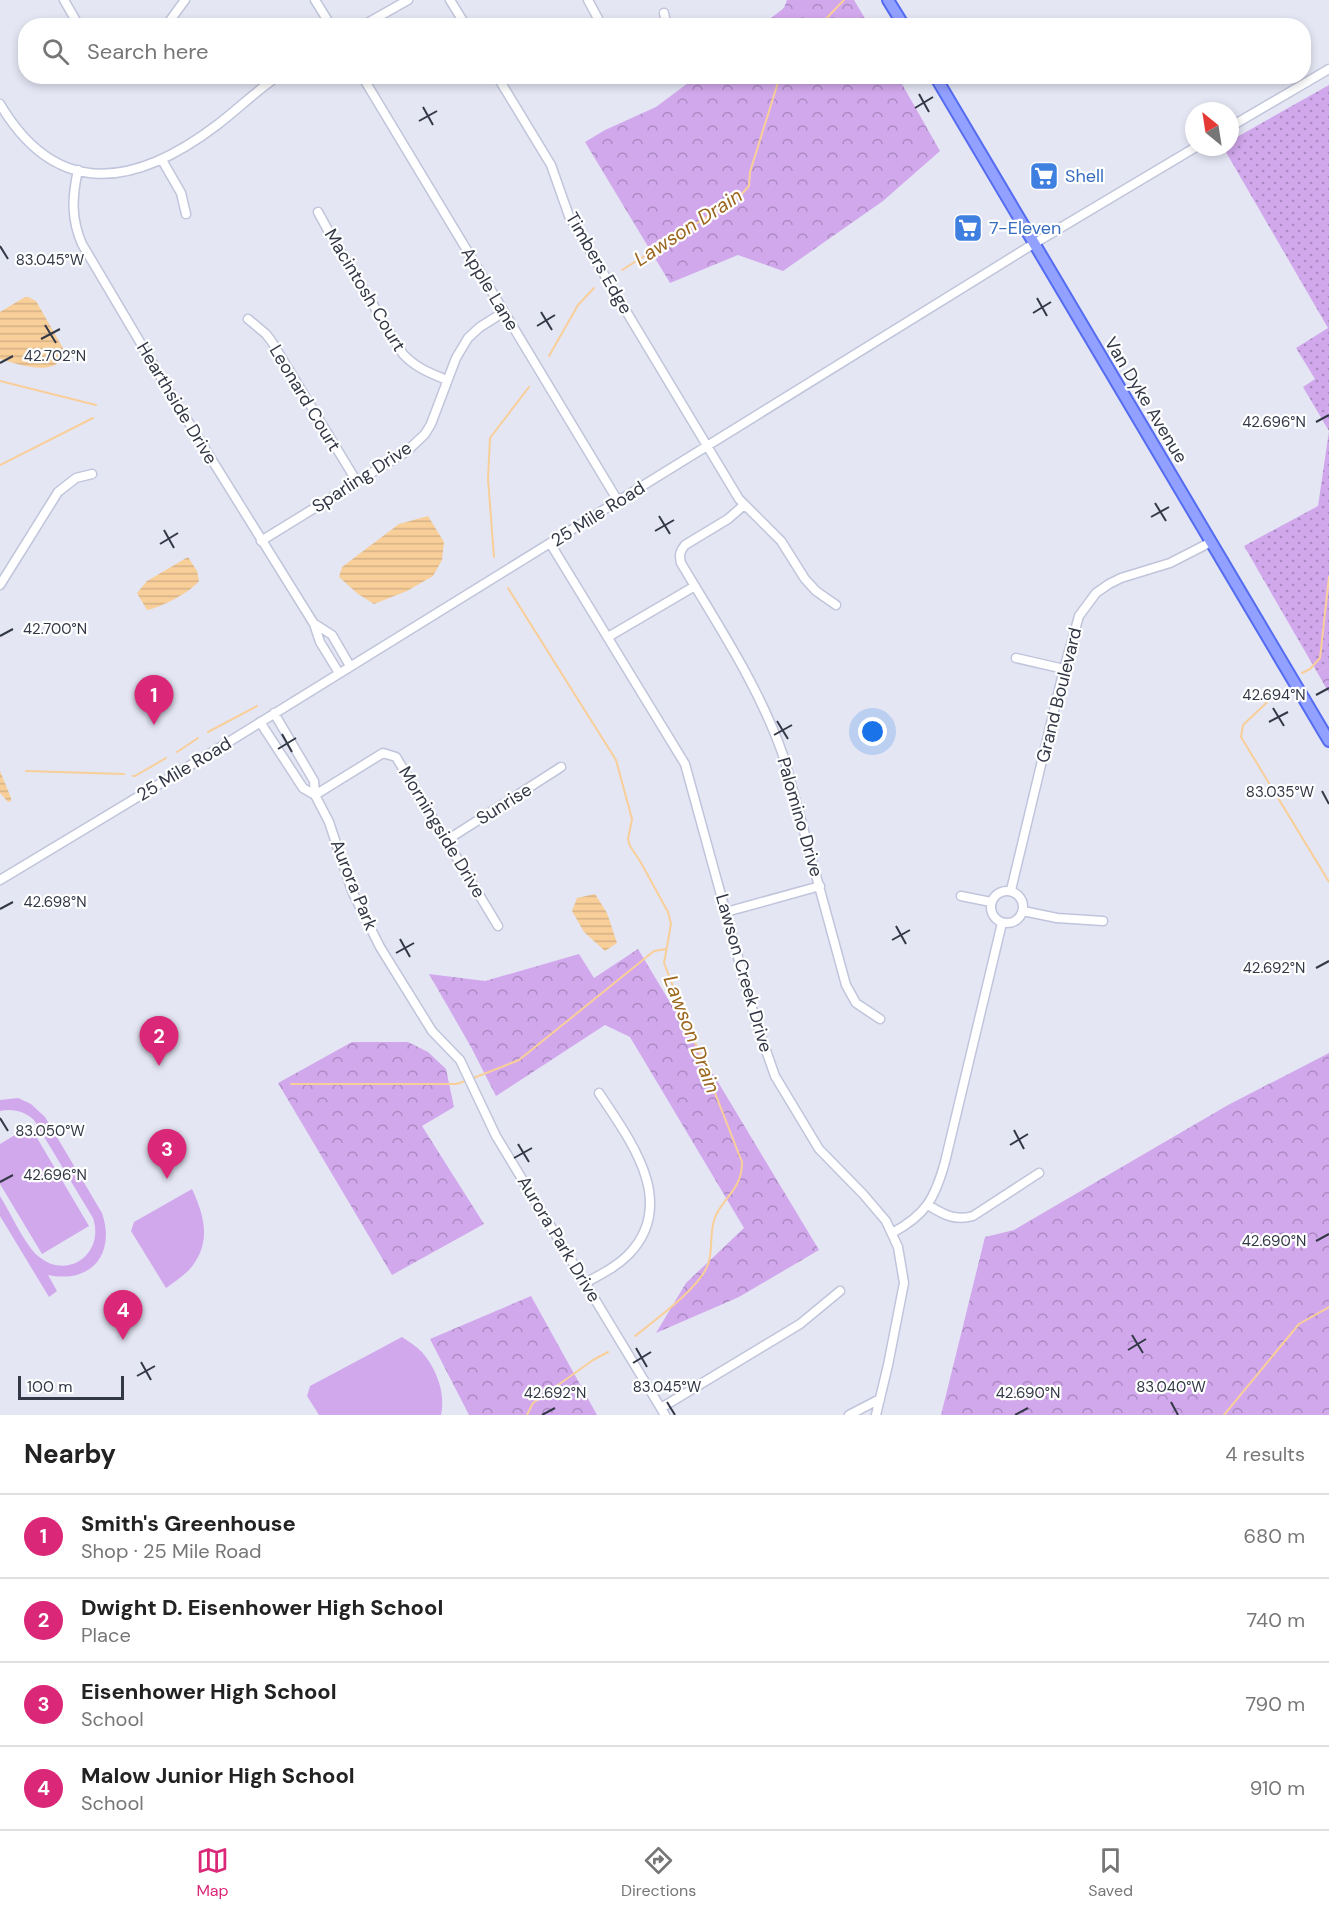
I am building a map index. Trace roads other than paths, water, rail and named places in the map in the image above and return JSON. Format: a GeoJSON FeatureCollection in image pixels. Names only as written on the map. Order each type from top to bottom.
{"type":"FeatureCollection","features":[{"type":"Feature","properties":{"kind":"main road"},"geometry":{"type":"LineString","coordinates":[[888,0],[899,18]]}},
{"type":"Feature","properties":{"kind":"main road","name":"Van Dyke Avenue"},"geometry":{"type":"LineString","coordinates":[[939,84],[1329,741]]}},
{"type":"Feature","properties":{"kind":"street"},"geometry":{"type":"LineString","coordinates":[[64,0],[74,18]]}},
{"type":"Feature","properties":{"kind":"street"},"geometry":{"type":"LineString","coordinates":[[172,18],[184,0]]}},
{"type":"Feature","properties":{"kind":"street"},"geometry":{"type":"LineString","coordinates":[[315,0],[326,18]]}},
{"type":"Feature","properties":{"kind":"street"},"geometry":{"type":"LineString","coordinates":[[376,18],[408,0]]}},
{"type":"Feature","properties":{"kind":"street"},"geometry":{"type":"LineString","coordinates":[[450,0],[461,18]]}},
{"type":"Feature","properties":{"kind":"street"},"geometry":{"type":"LineString","coordinates":[[588,0],[598,18]]}},
{"type":"Feature","properties":{"kind":"street"},"geometry":{"type":"LineString","coordinates":[[664,13],[665,18]]}},
{"type":"Feature","properties":{"kind":"street"},"geometry":{"type":"LineString","coordinates":[[1311,80],[1329,69]]}},
{"type":"Feature","properties":{"kind":"street"},"geometry":{"type":"LineString","coordinates":[[1,108],[25,140],[48,159],[78,170],[108,174],[122,173],[162,160],[216,126],[266,84]]}},
{"type":"Feature","properties":{"kind":"street","name":"Apple Lane"},"geometry":{"type":"LineString","coordinates":[[367,84],[618,501]]}},
{"type":"Feature","properties":{"kind":"street","name":"Timbers Edge"},"geometry":{"type":"LineString","coordinates":[[502,84],[551,165],[569,216],[744,505],[780,541],[805,579],[816,591],[836,605]]}},
{"type":"Feature","properties":{"kind":"street"},"geometry":{"type":"LineString","coordinates":[[1239,122],[1303,84]]}},
{"type":"Feature","properties":{"kind":"street","name":"25 Mile Road"},"geometry":{"type":"LineString","coordinates":[[0,880],[1035,243],[1185,154]]}},
{"type":"Feature","properties":{"kind":"street"},"geometry":{"type":"LineString","coordinates":[[162,160],[181,193],[186,214]]}},
{"type":"Feature","properties":{"kind":"street","name":"Hearthside Drive"},"geometry":{"type":"LineString","coordinates":[[78,170],[72,212],[75,229],[82,244],[261,541],[314,624],[320,642],[339,673]]}},
{"type":"Feature","properties":{"kind":"street","name":"Macintosh Court"},"geometry":{"type":"LineString","coordinates":[[318,212],[403,354],[421,370],[447,380]]}},
{"type":"Feature","properties":{"kind":"street","name":"Sparling Drive"},"geometry":{"type":"LineString","coordinates":[[261,541],[407,451],[425,434],[431,424],[456,358],[468,338],[480,327],[504,312]]}},
{"type":"Feature","properties":{"kind":"street","name":"Leonard Court"},"geometry":{"type":"LineString","coordinates":[[248,319],[272,342],[357,482]]}},
{"type":"Feature","properties":{"kind":"street"},"geometry":{"type":"LineString","coordinates":[[0,585],[58,492],[76,478],[92,474]]}},
{"type":"Feature","properties":{"kind":"street","name":"Palomino Drive"},"geometry":{"type":"LineString","coordinates":[[744,505],[728,519],[685,545],[680,551],[681,563],[749,675],[774,727],[851,995],[863,1009],[880,1019]]}},
{"type":"Feature","properties":{"kind":"street","name":"Grand Boulevard"},"geometry":{"type":"LineString","coordinates":[[1011,890],[1079,616],[1096,593],[1121,578],[1170,563],[1211,542]]}},
{"type":"Feature","properties":{"kind":"street","name":"Lawson Creek Drive"},"geometry":{"type":"LineString","coordinates":[[550,543],[685,764],[755,1019],[775,1076],[819,1149],[886,1221],[898,1247],[904,1283],[876,1415]]}},
{"type":"Feature","properties":{"kind":"street"},"geometry":{"type":"LineString","coordinates":[[608,637],[695,586]]}},
{"type":"Feature","properties":{"kind":"street","name":"Hearthside Drive"},"geometry":{"type":"LineString","coordinates":[[314,624],[332,635],[350,666]]}},
{"type":"Feature","properties":{"kind":"street"},"geometry":{"type":"LineString","coordinates":[[1016,658],[1065,669]]}},
{"type":"Feature","properties":{"kind":"street","name":"Aurora Park"},"geometry":{"type":"LineString","coordinates":[[274,713],[314,781],[315,795],[329,822],[352,891],[364,918],[432,1031],[460,1060]]}},
{"type":"Feature","properties":{"kind":"street","name":"Aurora Park"},"geometry":{"type":"LineString","coordinates":[[260,722],[303,788],[315,795]]}},
{"type":"Feature","properties":{"kind":"street","name":"Morningside Drive"},"geometry":{"type":"LineString","coordinates":[[315,795],[383,753],[396,757],[498,926]]}},
{"type":"Feature","properties":{"kind":"street"},"geometry":{"type":"LineString","coordinates":[[286,763],[299,754]]}},
{"type":"Feature","properties":{"kind":"street","name":"Sunrise"},"geometry":{"type":"LineString","coordinates":[[447,840],[561,767]]}},
{"type":"Feature","properties":{"kind":"street"},"geometry":{"type":"LineString","coordinates":[[726,912],[820,886]]}},
{"type":"Feature","properties":{"kind":"street"},"geometry":{"type":"LineString","coordinates":[[1002,923],[993,916],[990,909],[991,902],[1001,891],[1011,890],[1021,900],[1023,911]]}},
{"type":"Feature","properties":{"kind":"street"},"geometry":{"type":"LineString","coordinates":[[961,896],[991,902]]}},
{"type":"Feature","properties":{"kind":"street"},"geometry":{"type":"LineString","coordinates":[[1023,911],[1057,918],[1103,921]]}},
{"type":"Feature","properties":{"kind":"street"},"geometry":{"type":"LineString","coordinates":[[1002,923],[1014,920],[1023,911]]}},
{"type":"Feature","properties":{"kind":"street"},"geometry":{"type":"LineString","coordinates":[[892,1233],[908,1225],[928,1205],[936,1193],[1002,923]]}},
{"type":"Feature","properties":{"kind":"street","name":"Aurora Park Drive"},"geometry":{"type":"LineString","coordinates":[[460,1060],[496,1136],[663,1411]]}},
{"type":"Feature","properties":{"kind":"street"},"geometry":{"type":"LineString","coordinates":[[585,1283],[627,1256],[642,1236],[649,1217],[649,1191],[644,1170],[599,1093]]}},
{"type":"Feature","properties":{"kind":"street"},"geometry":{"type":"LineString","coordinates":[[928,1205],[950,1217],[962,1219],[973,1216],[1039,1173]]}},
{"type":"Feature","properties":{"kind":"street"},"geometry":{"type":"LineString","coordinates":[[663,1411],[800,1324],[840,1291]]}},
{"type":"Feature","properties":{"kind":"street"},"geometry":{"type":"LineString","coordinates":[[849,1415],[880,1400]]}},
{"type":"Feature","properties":{"kind":"waterway","name":"Lawson Drain"},"geometry":{"type":"LineString","coordinates":[[827,18],[844,0]]}},
{"type":"Feature","properties":{"kind":"waterway","name":"Lawson Drain"},"geometry":{"type":"LineString","coordinates":[[622,270],[739,197],[749,186],[750,172],[778,84]]}},
{"type":"Feature","properties":{"kind":"waterway","name":"Lawson Drain"},"geometry":{"type":"LineString","coordinates":[[549,356],[578,305],[594,288]]}},
{"type":"Feature","properties":{"kind":"waterway"},"geometry":{"type":"LineString","coordinates":[[0,381],[96,405]]}},
{"type":"Feature","properties":{"kind":"waterway","name":"Lawson Drain"},"geometry":{"type":"LineString","coordinates":[[494,557],[488,479],[490,438],[529,387]]}},
{"type":"Feature","properties":{"kind":"waterway"},"geometry":{"type":"LineString","coordinates":[[0,465],[93,418]]}},
{"type":"Feature","properties":{"kind":"waterway"},"geometry":{"type":"LineString","coordinates":[[1302,673],[1310,669],[1320,658],[1329,577]]}},
{"type":"Feature","properties":{"kind":"waterway","name":"Lawson Drain"},"geometry":{"type":"LineString","coordinates":[[508,588],[616,760],[632,819],[628,839],[630,846],[668,912],[671,924],[664,963],[742,1162],[737,1185],[714,1220],[709,1261],[705,1270],[698,1281],[677,1302],[635,1336]]}},
{"type":"Feature","properties":{"kind":"waterway"},"geometry":{"type":"LineString","coordinates":[[1280,690],[1243,725],[1241,737],[1329,882]]}},
{"type":"Feature","properties":{"kind":"waterway"},"geometry":{"type":"LineString","coordinates":[[208,732],[257,706]]}},
{"type":"Feature","properties":{"kind":"waterway"},"geometry":{"type":"LineString","coordinates":[[177,752],[198,738]]}},
{"type":"Feature","properties":{"kind":"waterway"},"geometry":{"type":"LineString","coordinates":[[133,776],[166,758]]}},
{"type":"Feature","properties":{"kind":"waterway"},"geometry":{"type":"LineString","coordinates":[[26,771],[124,774]]}},
{"type":"Feature","properties":{"kind":"waterway"},"geometry":{"type":"LineString","coordinates":[[471,1079],[519,1060],[654,951],[666,949]]}},
{"type":"Feature","properties":{"kind":"waterway"},"geometry":{"type":"LineString","coordinates":[[291,1084],[456,1084],[466,1081]]}},
{"type":"Feature","properties":{"kind":"waterway"},"geometry":{"type":"LineString","coordinates":[[1224,1415],[1299,1324],[1329,1307]]}},
{"type":"Feature","properties":{"kind":"waterway","name":"Lawson Drain"},"geometry":{"type":"LineString","coordinates":[[527,1415],[533,1403],[593,1360],[608,1352]]}},
{"type":"Feature","properties":{"kind":"place","name":"Shell"},"geometry":{"type":"Point","coordinates":[1044,176]}},
{"type":"Feature","properties":{"kind":"place","name":"7-Eleven"},"geometry":{"type":"Point","coordinates":[968,228]}},
{"type":"Feature","properties":{"kind":"place","name":"Smith's Greenhouse"},"geometry":{"type":"Point","coordinates":[154,725]}},
{"type":"Feature","properties":{"kind":"place","name":"Dwight D. Eisenhower High School"},"geometry":{"type":"Point","coordinates":[159,1066]}},
{"type":"Feature","properties":{"kind":"place","name":"Eisenhower High School"},"geometry":{"type":"Point","coordinates":[167,1179]}},
{"type":"Feature","properties":{"kind":"place","name":"Malow Junior High School"},"geometry":{"type":"Point","coordinates":[123,1340]}}]}
